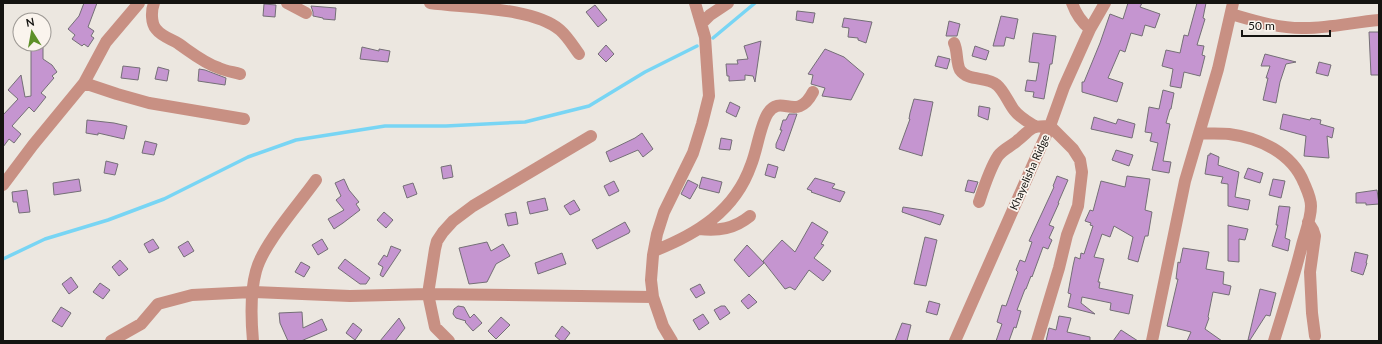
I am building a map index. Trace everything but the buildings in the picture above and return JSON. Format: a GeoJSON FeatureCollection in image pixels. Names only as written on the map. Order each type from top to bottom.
{"type":"FeatureCollection","features":[{"type":"Feature","properties":{"kind":"street"},"geometry":{"type":"LineString","coordinates":[[3,185],[84,82],[106,42],[139,3]]}},
{"type":"Feature","properties":{"kind":"street"},"geometry":{"type":"LineString","coordinates":[[154,3],[152,20],[155,28],[160,33],[180,44],[192,54],[219,69],[240,74]]}},
{"type":"Feature","properties":{"kind":"street"},"geometry":{"type":"LineString","coordinates":[[286,3],[306,13]]}},
{"type":"Feature","properties":{"kind":"street"},"geometry":{"type":"LineString","coordinates":[[430,3],[528,15],[547,22],[560,30],[579,54]]}},
{"type":"Feature","properties":{"kind":"street"},"geometry":{"type":"LineString","coordinates":[[672,341],[663,326],[653,297],[651,280],[657,234],[664,212],[692,153],[702,124],[709,96],[706,37],[695,3]]}},
{"type":"Feature","properties":{"kind":"street"},"geometry":{"type":"LineString","coordinates":[[702,23],[710,15],[728,3]]}},
{"type":"Feature","properties":{"kind":"street"},"geometry":{"type":"LineString","coordinates":[[1072,3],[1075,13],[1090,29]]}},
{"type":"Feature","properties":{"kind":"street","name":"Khayelisha Ridge"},"geometry":{"type":"LineString","coordinates":[[955,341],[1050,126],[1064,87],[1090,29],[1105,3]]}},
{"type":"Feature","properties":{"kind":"street"},"geometry":{"type":"LineString","coordinates":[[1152,341],[1185,181],[1218,70],[1232,9],[1270,25],[1304,28],[1379,20]]}},
{"type":"Feature","properties":{"kind":"street"},"geometry":{"type":"LineString","coordinates":[[954,43],[960,70],[965,75],[972,78],[991,81],[997,84],[1015,112],[1036,127]]}},
{"type":"Feature","properties":{"kind":"street"},"geometry":{"type":"LineString","coordinates":[[84,82],[117,94],[149,103],[244,118]]}},
{"type":"Feature","properties":{"kind":"street"},"geometry":{"type":"LineString","coordinates":[[654,251],[677,242],[710,222],[724,208],[746,179],[768,113],[774,107],[780,105],[797,108],[805,103],[813,92]]}},
{"type":"Feature","properties":{"kind":"street"},"geometry":{"type":"LineString","coordinates":[[979,202],[998,155],[1019,140],[1030,128],[1050,126],[1073,149],[1080,160],[1082,172],[1078,206],[1067,235],[1059,268],[1037,341]]}},
{"type":"Feature","properties":{"kind":"street"},"geometry":{"type":"LineString","coordinates":[[1199,133],[1229,134],[1260,142],[1276,150],[1296,167],[1308,192],[1311,206],[1308,222],[1274,341]]}},
{"type":"Feature","properties":{"kind":"street"},"geometry":{"type":"LineString","coordinates":[[449,341],[435,327],[428,294],[437,241],[442,232],[453,221],[473,206],[591,136]]}},
{"type":"Feature","properties":{"kind":"street"},"geometry":{"type":"LineString","coordinates":[[253,341],[252,292],[256,270],[262,256],[275,236],[316,180]]}},
{"type":"Feature","properties":{"kind":"street"},"geometry":{"type":"LineString","coordinates":[[700,229],[726,229],[736,226],[750,216]]}},
{"type":"Feature","properties":{"kind":"street"},"geometry":{"type":"LineString","coordinates":[[1308,222],[1314,230],[1315,236],[1311,263],[1310,288],[1315,336]]}},
{"type":"Feature","properties":{"kind":"street"},"geometry":{"type":"LineString","coordinates":[[111,341],[140,324],[158,304],[192,295],[252,292],[350,296],[428,294],[653,297]]}},
{"type":"Feature","properties":{"kind":"waterway"},"geometry":{"type":"LineString","coordinates":[[713,38],[755,3]]}},
{"type":"Feature","properties":{"kind":"waterway"},"geometry":{"type":"LineString","coordinates":[[3,259],[45,239],[108,220],[164,199],[248,157],[296,140],[385,126],[446,126],[525,122],[589,106],[645,72],[697,46]]}}]}
